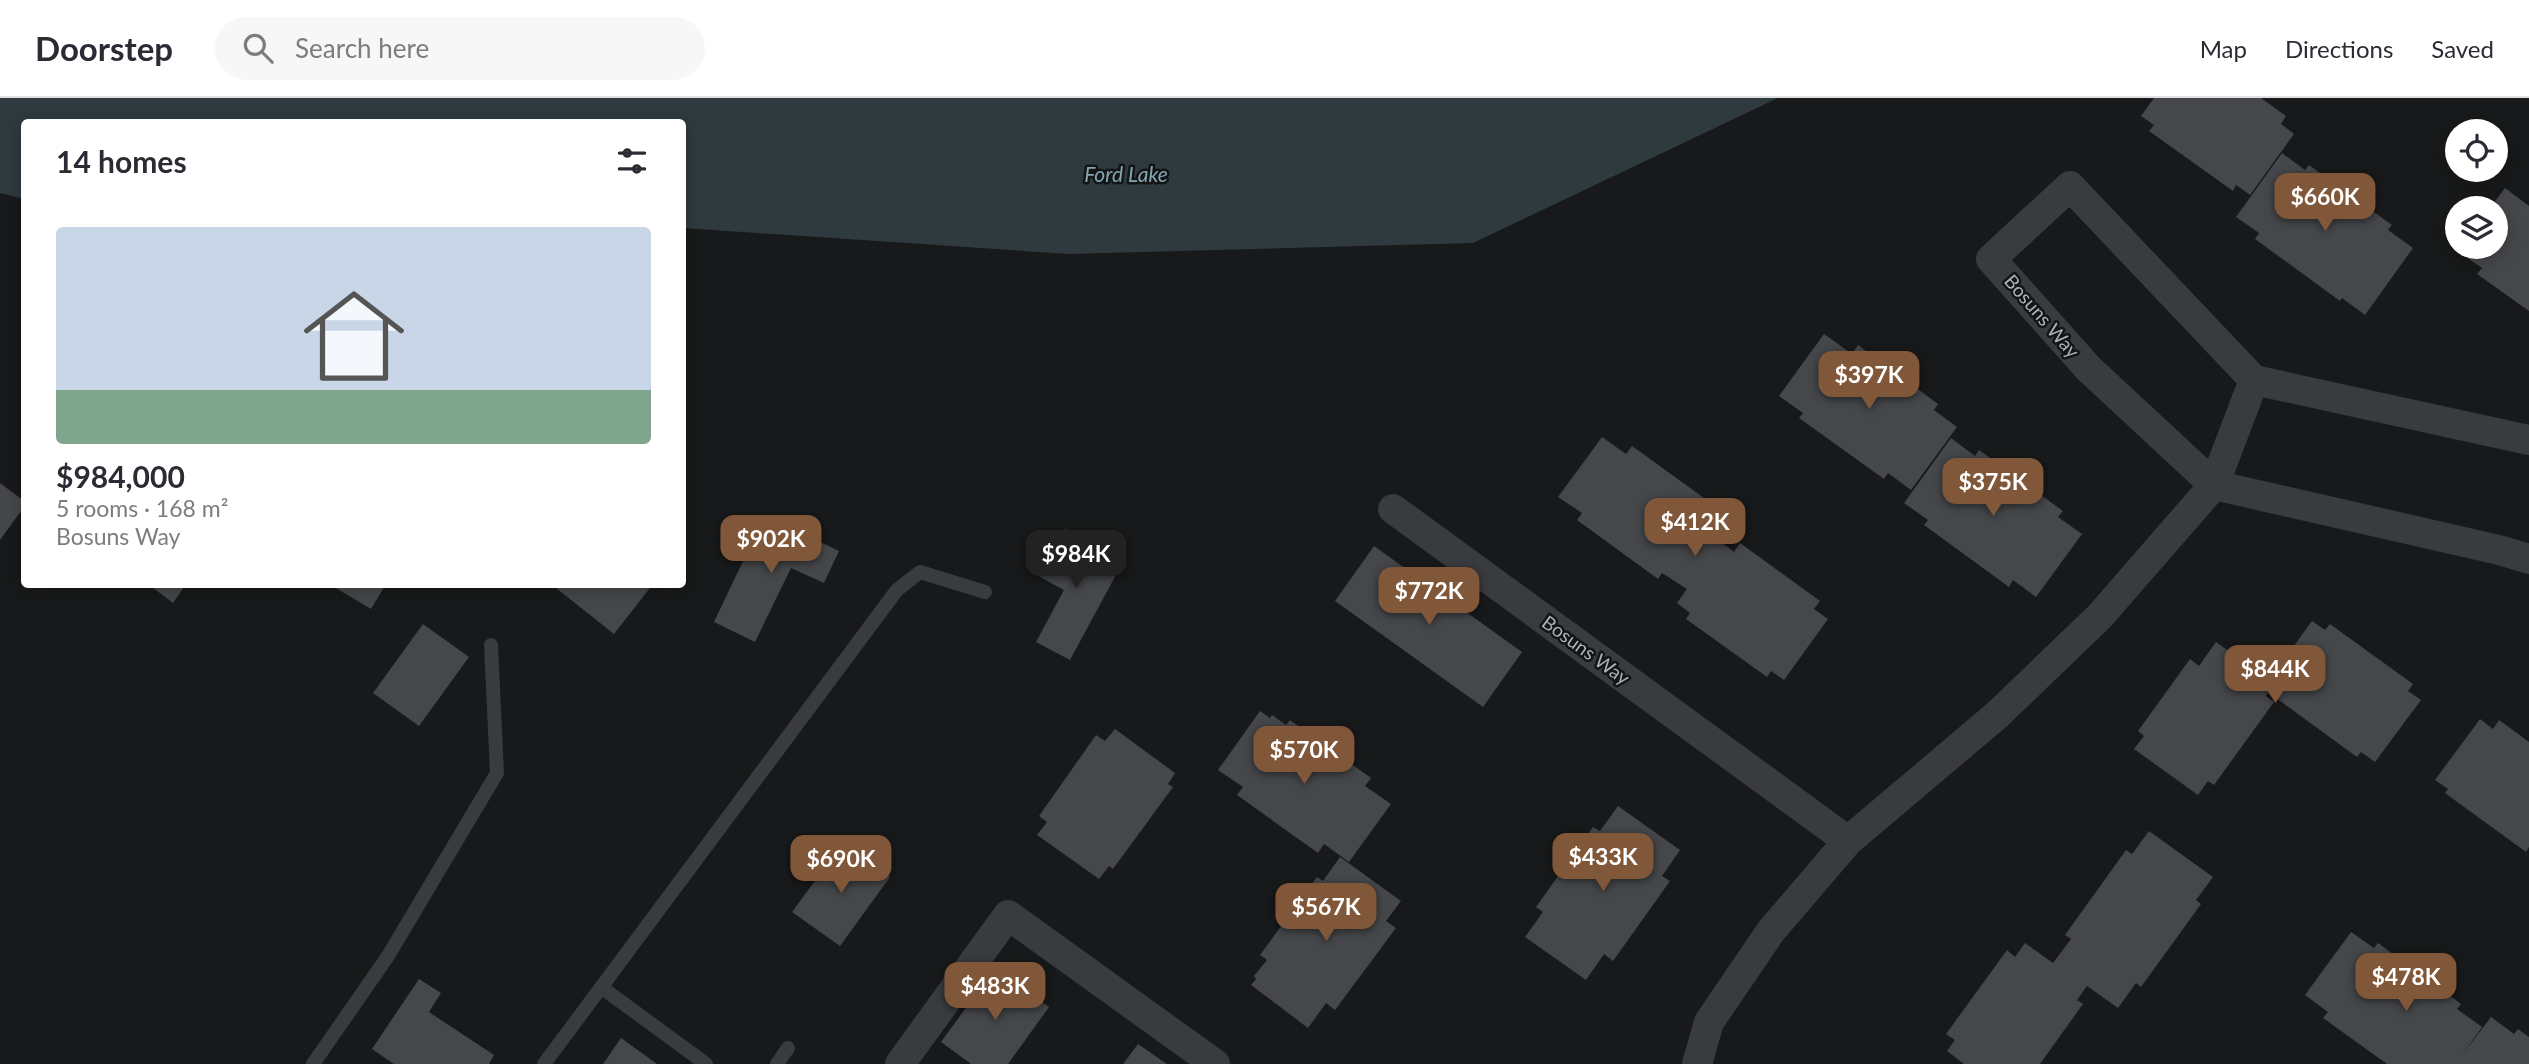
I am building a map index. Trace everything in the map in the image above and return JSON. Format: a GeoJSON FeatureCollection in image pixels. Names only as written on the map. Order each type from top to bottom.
{"type":"FeatureCollection","features":[{"type":"Feature","properties":{"kind":"street","name":"Bosuns Way"},"geometry":{"type":"LineString","coordinates":[[2214,485],[2089,369],[1991,259],[2070,186],[2255,380]]}},
{"type":"Feature","properties":{"kind":"street"},"geometry":{"type":"LineString","coordinates":[[1697,1064],[1709,1022],[1716,1011],[1771,931],[1848,841],[1997,715],[2100,616],[2214,485],[2255,380],[2529,440]]}},
{"type":"Feature","properties":{"kind":"street"},"geometry":{"type":"LineString","coordinates":[[2214,485],[2500,550],[2529,559]]}},
{"type":"Feature","properties":{"kind":"street","name":"Bosuns Way"},"geometry":{"type":"LineString","coordinates":[[1392,509],[1848,841]]}},
{"type":"Feature","properties":{"kind":"street"},"geometry":{"type":"LineString","coordinates":[[901,1064],[1008,915],[1214,1064]]}},
{"type":"Feature","properties":{"kind":"lane"},"geometry":{"type":"LineString","coordinates":[[544,1064],[897,590],[920,572],[985,592]]}},
{"type":"Feature","properties":{"kind":"lane"},"geometry":{"type":"LineString","coordinates":[[313,1064],[388,956],[497,774],[491,645]]}},
{"type":"Feature","properties":{"kind":"lane"},"geometry":{"type":"LineString","coordinates":[[601,987],[706,1064]]}},
{"type":"Feature","properties":{"kind":"lane"},"geometry":{"type":"LineString","coordinates":[[777,1064],[788,1048]]}},
{"type":"Feature","properties":{"kind":"water","name":"Ford Lake"},"geometry":{"type":"Polygon","coordinates":[[[0,98],[1778,98],[1473,243],[1069,254],[686,228],[686,119],[21,119],[21,198],[0,193],[0,98]]]}},
{"type":"Feature","properties":{"kind":"building"},"geometry":{"type":"Polygon","coordinates":[[[2154,98],[2261,98],[2286,116],[2281,124],[2294,134],[2250,195],[2236,185],[2233,191],[2149,131],[2154,125],[2141,116],[2154,98]]]}},
{"type":"Feature","properties":{"kind":"building"},"geometry":{"type":"Polygon","coordinates":[[[2282,153],[2305,170],[2309,165],[2392,225],[2388,230],[2413,248],[2365,315],[2342,298],[2340,301],[2255,239],[2259,233],[2236,217],[2282,153]]]}},
{"type":"Feature","properties":{"kind":"building"},"geometry":{"type":"Polygon","coordinates":[[[2505,188],[2529,206],[2529,311],[2477,274],[2482,268],[2469,259],[2508,259],[2508,196],[2499,196],[2505,188]]]}},
{"type":"Feature","properties":{"kind":"building"},"geometry":{"type":"Polygon","coordinates":[[[1824,334],[1852,354],[1858,345],[1938,404],[1934,410],[1957,427],[1911,490],[1888,473],[1884,479],[1799,418],[1803,413],[1779,396],[1824,334]]]}},
{"type":"Feature","properties":{"kind":"building"},"geometry":{"type":"Polygon","coordinates":[[[1602,437],[1626,454],[1632,446],[1711,503],[1705,511],[1730,529],[1721,542],[1734,552],[1740,543],[1820,601],[1814,609],[1828,619],[1784,680],[1771,671],[1767,677],[1686,619],[1690,613],[1677,603],[1687,589],[1662,573],[1658,579],[1577,520],[1582,513],[1558,497],[1602,437]]]}},
{"type":"Feature","properties":{"kind":"building"},"geometry":{"type":"Polygon","coordinates":[[[1951,438],[1975,456],[1979,450],[2063,511],[2058,517],[2082,534],[2036,597],[2013,580],[2009,587],[1924,525],[1928,520],[1904,503],[1951,438]]]}},
{"type":"Feature","properties":{"kind":"building"},"geometry":{"type":"Polygon","coordinates":[[[0,483],[21,499],[21,511],[0,540],[0,483]]]}},
{"type":"Feature","properties":{"kind":"building"},"geometry":{"type":"Polygon","coordinates":[[[765,515],[839,551],[824,583],[791,568],[755,642],[714,622],[765,515]]]}},
{"type":"Feature","properties":{"kind":"building"},"geometry":{"type":"Polygon","coordinates":[[[1065,529],[1124,560],[1070,660],[1036,642],[1064,590],[1040,577],[1065,529]]]}},
{"type":"Feature","properties":{"kind":"building"},"geometry":{"type":"Polygon","coordinates":[[[1374,546],[1522,652],[1483,707],[1335,601],[1374,546]]]}},
{"type":"Feature","properties":{"kind":"building"},"geometry":{"type":"Polygon","coordinates":[[[153,588],[183,588],[173,603],[153,588]]]}},
{"type":"Feature","properties":{"kind":"building"},"geometry":{"type":"Polygon","coordinates":[[[336,588],[384,588],[371,609],[336,588]]]}},
{"type":"Feature","properties":{"kind":"building"},"geometry":{"type":"Polygon","coordinates":[[[556,588],[650,588],[614,634],[556,588]]]}},
{"type":"Feature","properties":{"kind":"building"},"geometry":{"type":"Polygon","coordinates":[[[2312,621],[2325,630],[2330,624],[2413,684],[2408,691],[2421,700],[2375,762],[2361,752],[2357,757],[2276,698],[2282,689],[2275,684],[2266,696],[2274,702],[2214,785],[2208,781],[2198,795],[2134,749],[2144,736],[2138,731],[2190,659],[2199,666],[2216,642],[2269,680],[2312,621]]]}},
{"type":"Feature","properties":{"kind":"building"},"geometry":{"type":"Polygon","coordinates":[[[423,624],[469,657],[419,726],[373,693],[423,624]]]}},
{"type":"Feature","properties":{"kind":"building"},"geometry":{"type":"Polygon","coordinates":[[[1260,711],[1270,718],[1272,715],[1286,725],[1290,720],[1371,778],[1365,786],[1391,804],[1349,862],[1324,844],[1318,853],[1237,795],[1243,787],[1218,770],[1260,711]]]}},
{"type":"Feature","properties":{"kind":"building"},"geometry":{"type":"Polygon","coordinates":[[[2480,719],[2493,729],[2499,720],[2529,742],[2529,847],[2526,852],[2445,793],[2448,789],[2435,780],[2480,719]]]}},
{"type":"Feature","properties":{"kind":"building"},"geometry":{"type":"Polygon","coordinates":[[[1115,729],[1175,773],[1168,784],[1173,787],[1113,869],[1109,866],[1099,879],[1037,835],[1047,822],[1039,816],[1096,735],[1105,741],[1115,729]]]}},
{"type":"Feature","properties":{"kind":"building"},"geometry":{"type":"Polygon","coordinates":[[[1618,806],[1680,850],[1662,876],[1670,881],[1613,961],[1604,954],[1586,980],[1525,937],[1543,912],[1536,907],[1593,827],[1600,831],[1618,806]]]}},
{"type":"Feature","properties":{"kind":"building"},"geometry":{"type":"Polygon","coordinates":[[[2149,831],[2213,877],[2196,900],[2201,904],[2141,987],[2136,983],[2118,1008],[2087,986],[2077,1000],[2083,1004],[2040,1064],[1964,1064],[1947,1051],[1955,1040],[1946,1034],[2007,950],[2015,957],[2025,943],[2053,963],[2071,939],[2065,935],[2126,850],[2132,854],[2149,831]]]}},
{"type":"Feature","properties":{"kind":"building"},"geometry":{"type":"Polygon","coordinates":[[[843,843],[890,877],[840,946],[792,912],[843,843]]]}},
{"type":"Feature","properties":{"kind":"building"},"geometry":{"type":"Polygon","coordinates":[[[1340,857],[1401,901],[1386,921],[1396,928],[1335,1010],[1326,1003],[1308,1028],[1251,985],[1256,979],[1254,976],[1267,960],[1260,955],[1317,877],[1323,881],[1340,857]]]}},
{"type":"Feature","properties":{"kind":"building"},"geometry":{"type":"Polygon","coordinates":[[[2351,932],[2374,948],[2378,943],[2461,1004],[2457,1009],[2482,1027],[2462,1055],[2491,1017],[2514,1034],[2518,1029],[2529,1037],[2529,1064],[2387,1064],[2323,1018],[2328,1012],[2305,995],[2351,932]]]}},
{"type":"Feature","properties":{"kind":"building"},"geometry":{"type":"Polygon","coordinates":[[[995,968],[1049,1007],[1008,1064],[971,1064],[941,1042],[995,968]]]}},
{"type":"Feature","properties":{"kind":"building"},"geometry":{"type":"Polygon","coordinates":[[[419,979],[441,993],[429,1012],[494,1055],[489,1064],[394,1064],[372,1049],[419,979]]]}},
{"type":"Feature","properties":{"kind":"building"},"geometry":{"type":"Polygon","coordinates":[[[621,1038],[657,1064],[603,1064],[621,1038]]]}},
{"type":"Feature","properties":{"kind":"building"},"geometry":{"type":"Polygon","coordinates":[[[1138,1044],[1167,1064],[1123,1064],[1138,1044]]]}}]}
